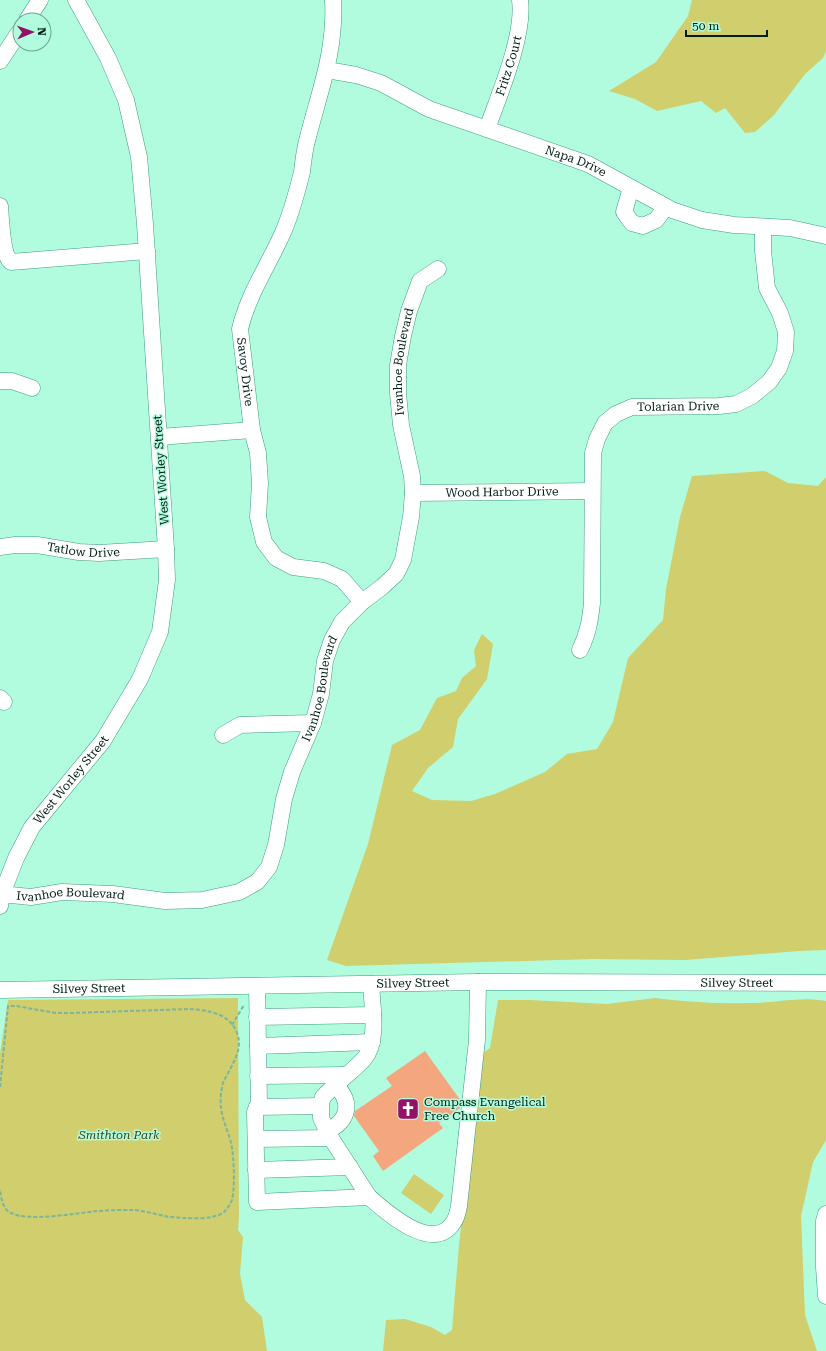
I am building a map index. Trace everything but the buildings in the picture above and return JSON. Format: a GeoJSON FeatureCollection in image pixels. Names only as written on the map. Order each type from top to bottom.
{"type":"FeatureCollection","features":[{"type":"Feature","properties":{"kind":"street"},"geometry":{"type":"LineString","coordinates":[[32,12],[40,0]]}},
{"type":"Feature","properties":{"kind":"street","name":"West Worley Street"},"geometry":{"type":"LineString","coordinates":[[1,898],[16,858],[32,827],[103,741],[140,679],[160,632],[167,580],[140,157],[126,100],[108,58],[76,0]]}},
{"type":"Feature","properties":{"kind":"street","name":"Savoy Drive"},"geometry":{"type":"LineString","coordinates":[[333,0],[332,36],[327,70],[305,146],[302,171],[294,206],[243,314],[240,329],[252,430],[258,453],[260,483],[258,517],[264,542],[276,558],[293,567],[324,571],[342,579],[362,602]]}},
{"type":"Feature","properties":{"kind":"street","name":"Fritz Court"},"geometry":{"type":"LineString","coordinates":[[487,129],[517,38],[521,19],[520,0]]}},
{"type":"Feature","properties":{"kind":"street"},"geometry":{"type":"LineString","coordinates":[[0,61],[12,43]]}},
{"type":"Feature","properties":{"kind":"street","name":"Napa Drive"},"geometry":{"type":"LineString","coordinates":[[327,70],[356,75],[381,83],[428,108],[588,164],[666,207],[702,220],[763,228],[790,228],[826,236]]}},
{"type":"Feature","properties":{"kind":"street"},"geometry":{"type":"LineString","coordinates":[[630,188],[624,212],[632,223],[643,226],[656,220],[666,207]]}},
{"type":"Feature","properties":{"kind":"street"},"geometry":{"type":"LineString","coordinates":[[0,206],[5,252],[11,262],[147,252]]}},
{"type":"Feature","properties":{"kind":"street","name":"Tolarian Drive"},"geometry":{"type":"LineString","coordinates":[[580,650],[587,635],[592,603],[593,453],[597,438],[605,423],[616,414],[632,407],[719,406],[736,404],[758,392],[769,382],[779,368],[785,351],[786,332],[780,313],[767,288],[763,251],[763,228]]}},
{"type":"Feature","properties":{"kind":"street","name":"Ivanhoe Boulevard"},"geometry":{"type":"LineString","coordinates":[[1,898],[31,897],[62,892],[113,894],[165,901],[202,900],[239,892],[257,882],[269,867],[276,845],[284,799],[292,772],[313,723],[321,694],[325,661],[332,640],[342,622],[362,602],[396,574],[403,560],[411,517],[413,493],[412,476],[401,426],[398,393],[398,365],[402,336],[420,281],[438,269]]}},
{"type":"Feature","properties":{"kind":"street"},"geometry":{"type":"LineString","coordinates":[[0,381],[12,381],[32,388]]}},
{"type":"Feature","properties":{"kind":"street"},"geometry":{"type":"LineString","coordinates":[[159,437],[252,430]]}},
{"type":"Feature","properties":{"kind":"street","name":"Wood Harbor Drive"},"geometry":{"type":"LineString","coordinates":[[413,493],[592,491]]}},
{"type":"Feature","properties":{"kind":"street","name":"Tatlow Drive"},"geometry":{"type":"LineString","coordinates":[[0,546],[37,545],[79,552],[99,553],[166,548]]}},
{"type":"Feature","properties":{"kind":"street"},"geometry":{"type":"LineString","coordinates":[[223,735],[240,725],[313,723]]}},
{"type":"Feature","properties":{"kind":"street"},"geometry":{"type":"LineString","coordinates":[[371,984],[373,1015],[372,1042],[365,1058],[323,1097],[320,1106],[321,1118],[329,1134],[369,1196],[389,1214],[420,1232],[430,1234],[441,1233],[453,1224],[459,1206],[477,1040],[478,982]]}},
{"type":"Feature","properties":{"kind":"street","name":"Silvey Street"},"geometry":{"type":"LineString","coordinates":[[0,990],[478,982],[826,983]]}},
{"type":"Feature","properties":{"kind":"street"},"geometry":{"type":"LineString","coordinates":[[257,986],[259,1102],[256,1112],[257,1202],[369,1196]]}},
{"type":"Feature","properties":{"kind":"street"},"geometry":{"type":"LineString","coordinates":[[257,1017],[373,1015]]}},
{"type":"Feature","properties":{"kind":"street"},"geometry":{"type":"LineString","coordinates":[[258,1046],[372,1042]]}},
{"type":"Feature","properties":{"kind":"street"},"geometry":{"type":"LineString","coordinates":[[258,1076],[341,1080]]}},
{"type":"Feature","properties":{"kind":"street"},"geometry":{"type":"LineString","coordinates":[[256,1139],[329,1134],[343,1119],[346,1107],[341,1080]]}},
{"type":"Feature","properties":{"kind":"street"},"geometry":{"type":"LineString","coordinates":[[257,1108],[320,1106]]}},
{"type":"Feature","properties":{"kind":"street"},"geometry":{"type":"LineString","coordinates":[[256,1170],[350,1167]]}},
{"type":"Feature","properties":{"kind":"street"},"geometry":{"type":"LineString","coordinates":[[826,1214],[824,1221],[824,1268],[826,1296]]}},
{"type":"Feature","properties":{"kind":"path"},"geometry":{"type":"LineString","coordinates":[[0,1087],[8,1006],[64,1013],[189,1009],[208,1010],[221,1015],[230,1022],[237,1031],[240,1041],[240,1049],[231,1065],[223,1085],[221,1098],[223,1119],[232,1149],[233,1187],[232,1199],[229,1207],[223,1213],[216,1217],[193,1218],[170,1217],[137,1210],[36,1216],[18,1215],[5,1208],[1,1200],[0,1189]]}},
{"type":"Feature","properties":{"kind":"green space"},"geometry":{"type":"Polygon","coordinates":[[[692,0],[826,0],[826,51],[823,58],[805,74],[774,115],[755,132],[745,133],[725,108],[716,113],[701,101],[657,111],[635,99],[609,91],[656,62],[688,16],[692,0]]]}},
{"type":"Feature","properties":{"kind":"green space"},"geometry":{"type":"Polygon","coordinates":[[[765,471],[788,483],[818,486],[826,477],[826,950],[685,960],[592,959],[346,966],[327,960],[368,844],[392,745],[420,730],[437,698],[456,691],[462,678],[476,666],[474,650],[482,634],[493,644],[487,679],[458,719],[453,747],[428,768],[412,791],[432,800],[471,801],[495,794],[545,772],[567,754],[597,749],[613,722],[628,658],[663,620],[666,589],[680,517],[692,476],[765,471]]]}},
{"type":"Feature","properties":{"kind":"green space","name":"Smithton Park"},"geometry":{"type":"Polygon","coordinates":[[[238,998],[238,1230],[243,1237],[240,1274],[245,1300],[262,1317],[267,1351],[0,1351],[0,1054],[8,1000],[238,998]]]}},
{"type":"Feature","properties":{"kind":"green space"},"geometry":{"type":"Polygon","coordinates":[[[655,998],[690,1002],[726,1003],[759,1003],[807,999],[826,1001],[826,1140],[813,1162],[801,1216],[805,1315],[817,1351],[383,1351],[386,1320],[405,1319],[431,1327],[445,1335],[452,1330],[459,1245],[467,1175],[475,1059],[490,1048],[498,1000],[607,1004],[655,998]]]}},
{"type":"Feature","properties":{"kind":"green space"},"geometry":{"type":"Polygon","coordinates":[[[414,1174],[444,1195],[431,1214],[401,1193],[414,1174]]]}},
{"type":"Feature","properties":{"kind":"place","name":"Compass Evangelical Free Church"},"geometry":{"type":"Point","coordinates":[408,1109]}}]}
